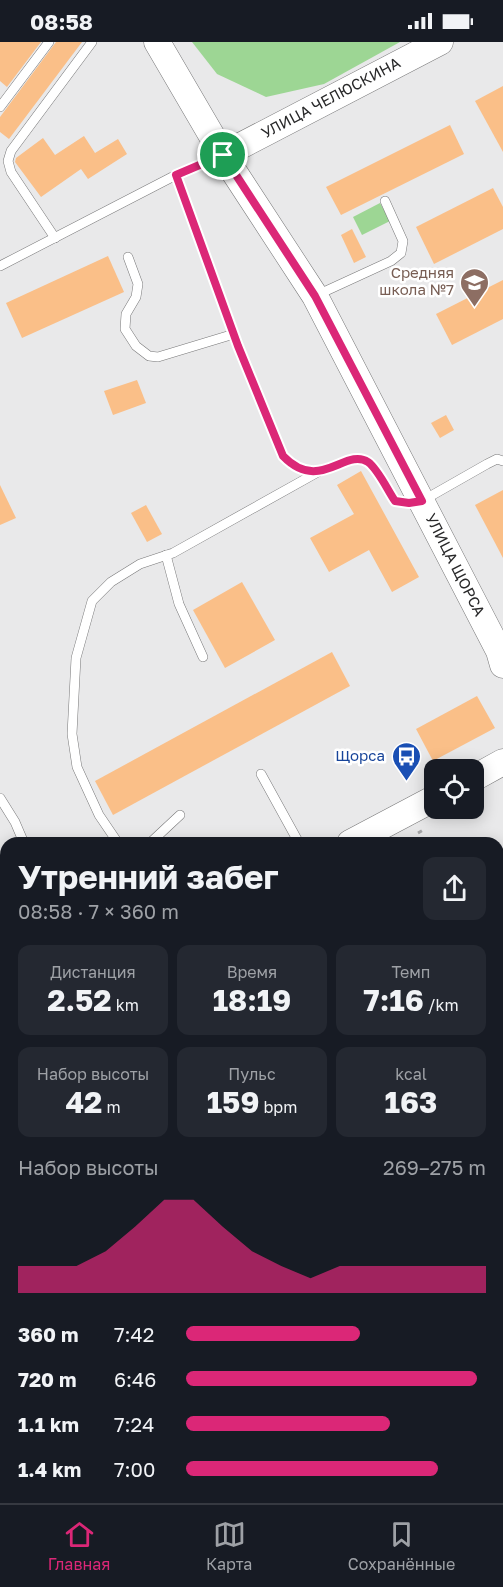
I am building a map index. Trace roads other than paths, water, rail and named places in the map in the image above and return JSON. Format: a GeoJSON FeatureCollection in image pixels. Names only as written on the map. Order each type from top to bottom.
{"type":"FeatureCollection","features":[{"type":"Feature","properties":{"kind":"street","name":"УЛИЦА ЩОРСА"},"geometry":{"type":"LineString","coordinates":[[157,42],[223,155],[315,296],[502,655]]}},
{"type":"Feature","properties":{"kind":"street","name":"УЛИЦА ЧЕЛЮСКИНА"},"geometry":{"type":"LineString","coordinates":[[223,155],[440,42]]}},
{"type":"Feature","properties":{"kind":"street"},"geometry":{"type":"LineString","coordinates":[[484,772],[503,762]]}},
{"type":"Feature","properties":{"kind":"street"},"geometry":{"type":"LineString","coordinates":[[361,837],[424,804]]}},
{"type":"Feature","properties":{"kind":"lane"},"geometry":{"type":"LineString","coordinates":[[0,107],[49,42]]}},
{"type":"Feature","properties":{"kind":"lane"},"geometry":{"type":"LineString","coordinates":[[55,238],[15,179],[8,161],[11,151],[92,42]]}},
{"type":"Feature","properties":{"kind":"lane"},"geometry":{"type":"LineString","coordinates":[[0,266],[176,175],[223,155]]}},
{"type":"Feature","properties":{"kind":"lane"},"geometry":{"type":"LineString","coordinates":[[0,163],[15,179]]}},
{"type":"Feature","properties":{"kind":"lane"},"geometry":{"type":"LineString","coordinates":[[176,175],[234,334],[283,456],[294,467],[318,472]]}},
{"type":"Feature","properties":{"kind":"lane"},"geometry":{"type":"LineString","coordinates":[[315,296],[391,261],[401,253],[403,242],[385,201]]}},
{"type":"Feature","properties":{"kind":"lane"},"geometry":{"type":"LineString","coordinates":[[128,257],[138,284],[136,297],[126,314],[125,329],[136,346],[149,356],[158,357],[234,334]]}},
{"type":"Feature","properties":{"kind":"lane"},"geometry":{"type":"LineString","coordinates":[[114,837],[99,815],[77,767],[72,734],[76,658],[92,601],[111,582],[140,564],[166,555],[318,472],[352,460],[362,459],[373,467],[395,501],[409,503],[422,501],[497,459],[503,461]]}},
{"type":"Feature","properties":{"kind":"lane"},"geometry":{"type":"LineString","coordinates":[[166,555],[179,604],[203,657]]}},
{"type":"Feature","properties":{"kind":"lane"},"geometry":{"type":"LineString","coordinates":[[261,774],[296,837]]}},
{"type":"Feature","properties":{"kind":"lane"},"geometry":{"type":"LineString","coordinates":[[0,798],[21,837]]}},
{"type":"Feature","properties":{"kind":"lane"},"geometry":{"type":"LineString","coordinates":[[156,837],[180,815]]}},
{"type":"Feature","properties":{"kind":"place","name":"Средняя школа №7"},"geometry":{"type":"Point","coordinates":[475,308]}},
{"type":"Feature","properties":{"kind":"place","name":"Щорса"},"geometry":{"type":"Point","coordinates":[406,782]}}]}
